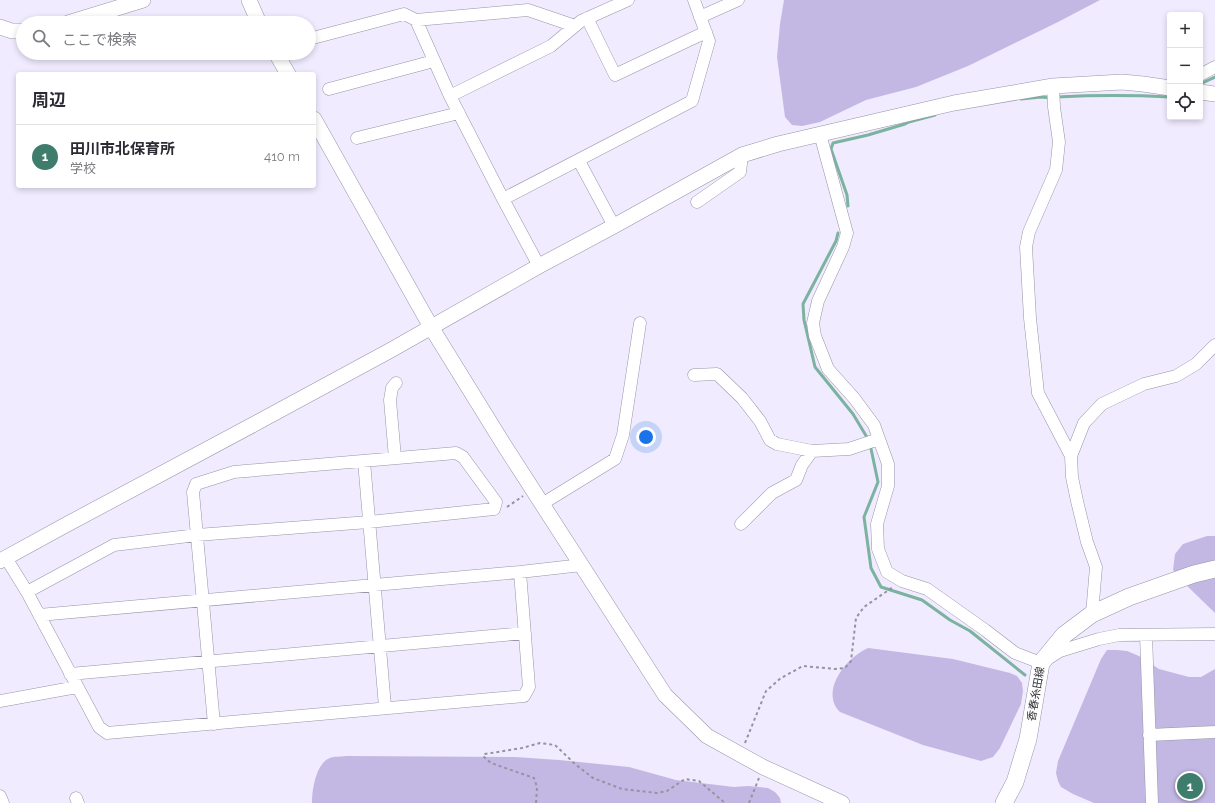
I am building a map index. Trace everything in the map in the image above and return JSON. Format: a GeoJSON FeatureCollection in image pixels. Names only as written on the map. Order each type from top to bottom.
{"type":"FeatureCollection","features":[{"type":"Feature","properties":{"kind":"main road","name":"香春糸田線"},"geometry":{"type":"LineString","coordinates":[[1004,803],[1015,782],[1028,739],[1041,663],[1064,635],[1092,614],[1129,597],[1194,574],[1215,569]]}},
{"type":"Feature","properties":{"kind":"street"},"geometry":{"type":"LineString","coordinates":[[86,16],[116,4],[143,0]]}},
{"type":"Feature","properties":{"kind":"street"},"geometry":{"type":"LineString","coordinates":[[249,0],[256,16]]}},
{"type":"Feature","properties":{"kind":"street"},"geometry":{"type":"LineString","coordinates":[[450,96],[550,46],[581,21],[628,0]]}},
{"type":"Feature","properties":{"kind":"street"},"geometry":{"type":"LineString","coordinates":[[503,199],[692,102],[709,41],[694,0]]}},
{"type":"Feature","properties":{"kind":"street"},"geometry":{"type":"LineString","coordinates":[[700,17],[738,0]]}},
{"type":"Feature","properties":{"kind":"street"},"geometry":{"type":"LineString","coordinates":[[316,37],[404,14],[416,20],[528,10],[575,26]]}},
{"type":"Feature","properties":{"kind":"street"},"geometry":{"type":"LineString","coordinates":[[587,18],[615,75],[706,32]]}},
{"type":"Feature","properties":{"kind":"street"},"geometry":{"type":"LineString","coordinates":[[416,20],[450,96],[539,266]]}},
{"type":"Feature","properties":{"kind":"street"},"geometry":{"type":"LineString","coordinates":[[0,27],[16,30]]}},
{"type":"Feature","properties":{"kind":"street"},"geometry":{"type":"LineString","coordinates":[[280,60],[287,72]]}},
{"type":"Feature","properties":{"kind":"street"},"geometry":{"type":"LineString","coordinates":[[329,89],[434,61]]}},
{"type":"Feature","properties":{"kind":"street"},"geometry":{"type":"LineString","coordinates":[[1203,73],[1215,67]]}},
{"type":"Feature","properties":{"kind":"street"},"geometry":{"type":"LineString","coordinates":[[520,572],[529,687],[524,696],[107,733],[99,727],[27,592],[3,560],[62,526],[272,415],[742,155],[778,144],[954,103],[1053,88],[1122,82],[1167,88]]}},
{"type":"Feature","properties":{"kind":"street"},"geometry":{"type":"LineString","coordinates":[[1053,88],[1059,142],[1056,170],[1029,232],[1026,247],[1030,318],[1038,393],[1070,456],[1072,477],[1077,501],[1087,542],[1096,567],[1092,614]]}},
{"type":"Feature","properties":{"kind":"street"},"geometry":{"type":"LineString","coordinates":[[1203,92],[1215,94]]}},
{"type":"Feature","properties":{"kind":"street"},"geometry":{"type":"LineString","coordinates":[[357,138],[459,113]]}},
{"type":"Feature","properties":{"kind":"street"},"geometry":{"type":"LineString","coordinates":[[316,123],[431,327],[533,490],[665,695],[707,736],[763,767],[842,803]]}},
{"type":"Feature","properties":{"kind":"street"},"geometry":{"type":"LineString","coordinates":[[820,134],[847,233],[843,247],[818,301],[813,323],[815,336],[828,369],[854,398],[874,424],[888,464],[888,486],[876,524],[878,549],[887,572],[902,582],[927,589],[1015,653],[1041,663],[1060,651],[1098,639],[1119,635],[1215,634]]}},
{"type":"Feature","properties":{"kind":"street"},"geometry":{"type":"LineString","coordinates":[[697,202],[740,172],[742,155]]}},
{"type":"Feature","properties":{"kind":"street"},"geometry":{"type":"LineString","coordinates":[[579,161],[614,226]]}},
{"type":"Feature","properties":{"kind":"street"},"geometry":{"type":"LineString","coordinates":[[542,504],[615,459],[623,435],[640,323]]}},
{"type":"Feature","properties":{"kind":"street"},"geometry":{"type":"LineString","coordinates":[[1070,456],[1084,423],[1102,404],[1144,384],[1176,376],[1196,364],[1215,345]]}},
{"type":"Feature","properties":{"kind":"street"},"geometry":{"type":"LineString","coordinates":[[694,375],[718,374],[742,398],[760,421],[770,440],[777,444],[812,451],[849,449],[880,439]]}},
{"type":"Feature","properties":{"kind":"street"},"geometry":{"type":"LineString","coordinates":[[395,458],[390,400],[392,388],[396,383]]}},
{"type":"Feature","properties":{"kind":"street"},"geometry":{"type":"LineString","coordinates":[[741,524],[772,492],[796,480],[802,465],[812,451]]}},
{"type":"Feature","properties":{"kind":"street"},"geometry":{"type":"LineString","coordinates":[[27,592],[114,545],[197,535],[369,522],[494,509],[496,502],[464,457],[456,453],[234,472],[196,484],[193,492],[197,535],[202,600],[214,724]]}},
{"type":"Feature","properties":{"kind":"street"},"geometry":{"type":"LineString","coordinates":[[364,461],[385,708]]}},
{"type":"Feature","properties":{"kind":"street"},"geometry":{"type":"LineString","coordinates":[[39,614],[520,572],[582,565]]}},
{"type":"Feature","properties":{"kind":"street"},"geometry":{"type":"LineString","coordinates":[[70,674],[525,633]]}},
{"type":"Feature","properties":{"kind":"street"},"geometry":{"type":"LineString","coordinates":[[1146,635],[1152,803]]}},
{"type":"Feature","properties":{"kind":"street"},"geometry":{"type":"LineString","coordinates":[[0,701],[78,687]]}},
{"type":"Feature","properties":{"kind":"street"},"geometry":{"type":"LineString","coordinates":[[1149,735],[1215,732]]}},
{"type":"Feature","properties":{"kind":"street"},"geometry":{"type":"LineString","coordinates":[[0,796],[3,803]]}},
{"type":"Feature","properties":{"kind":"path"},"geometry":{"type":"LineString","coordinates":[[494,509],[505,508],[533,490]]}},
{"type":"Feature","properties":{"kind":"path"},"geometry":{"type":"LineString","coordinates":[[740,755],[766,692],[781,678],[803,666],[845,668],[851,661],[856,618],[864,607],[902,582]]}},
{"type":"Feature","properties":{"kind":"path"},"geometry":{"type":"LineString","coordinates":[[536,803],[537,787],[534,778],[491,763],[483,756],[485,754],[522,748],[540,743],[555,745],[575,764],[593,778],[622,789],[657,793],[667,792],[685,779],[699,781],[726,803]]}},
{"type":"Feature","properties":{"kind":"path"},"geometry":{"type":"LineString","coordinates":[[749,803],[763,767]]}},
{"type":"Feature","properties":{"kind":"shaded area"},"geometry":{"type":"Polygon","coordinates":[[[784,0],[1100,0],[968,66],[916,87],[866,100],[820,122],[802,126],[792,125],[785,117],[777,57],[784,0]]]}},
{"type":"Feature","properties":{"kind":"shaded area"},"geometry":{"type":"Polygon","coordinates":[[[1207,536],[1215,536],[1215,613],[1181,580],[1173,570],[1175,554],[1183,544],[1207,536]]]}},
{"type":"Feature","properties":{"kind":"shaded area"},"geometry":{"type":"Polygon","coordinates":[[[868,648],[953,659],[1017,676],[1022,683],[1023,691],[1021,704],[1000,748],[993,757],[981,761],[923,745],[840,712],[834,704],[834,685],[844,667],[860,652],[868,648]]]}},
{"type":"Feature","properties":{"kind":"shaded area"},"geometry":{"type":"Polygon","coordinates":[[[1107,650],[1127,651],[1139,656],[1159,669],[1189,677],[1201,677],[1215,669],[1215,803],[1094,803],[1061,787],[1056,773],[1058,761],[1101,659],[1107,650]]]}},
{"type":"Feature","properties":{"kind":"shaded area"},"geometry":{"type":"Polygon","coordinates":[[[332,757],[515,757],[629,767],[676,780],[734,787],[748,786],[768,788],[775,792],[780,798],[781,803],[312,803],[314,784],[321,765],[332,757]]]}},
{"type":"Feature","properties":{"kind":"waterway"},"geometry":{"type":"LineString","coordinates":[[1203,83],[1215,77]]}},
{"type":"Feature","properties":{"kind":"waterway"},"geometry":{"type":"LineString","coordinates":[[1021,99],[1041,97],[1051,98]]}},
{"type":"Feature","properties":{"kind":"waterway"},"geometry":{"type":"LineString","coordinates":[[1057,97],[1167,97]]}},
{"type":"Feature","properties":{"kind":"waterway"},"geometry":{"type":"LineString","coordinates":[[848,206],[847,195],[831,149],[833,143],[868,135],[935,115]]}},
{"type":"Feature","properties":{"kind":"waterway"},"geometry":{"type":"LineString","coordinates":[[838,233],[836,241],[803,304],[804,320],[815,367],[853,414],[868,439]]}},
{"type":"Feature","properties":{"kind":"waterway"},"geometry":{"type":"LineString","coordinates":[[870,444],[878,482],[864,517],[871,568],[881,587],[922,600],[950,620],[970,631],[1025,675]]}},
{"type":"Feature","properties":{"kind":"place","name":"田川市北保育所"},"geometry":{"type":"Point","coordinates":[1190,786]}}]}
